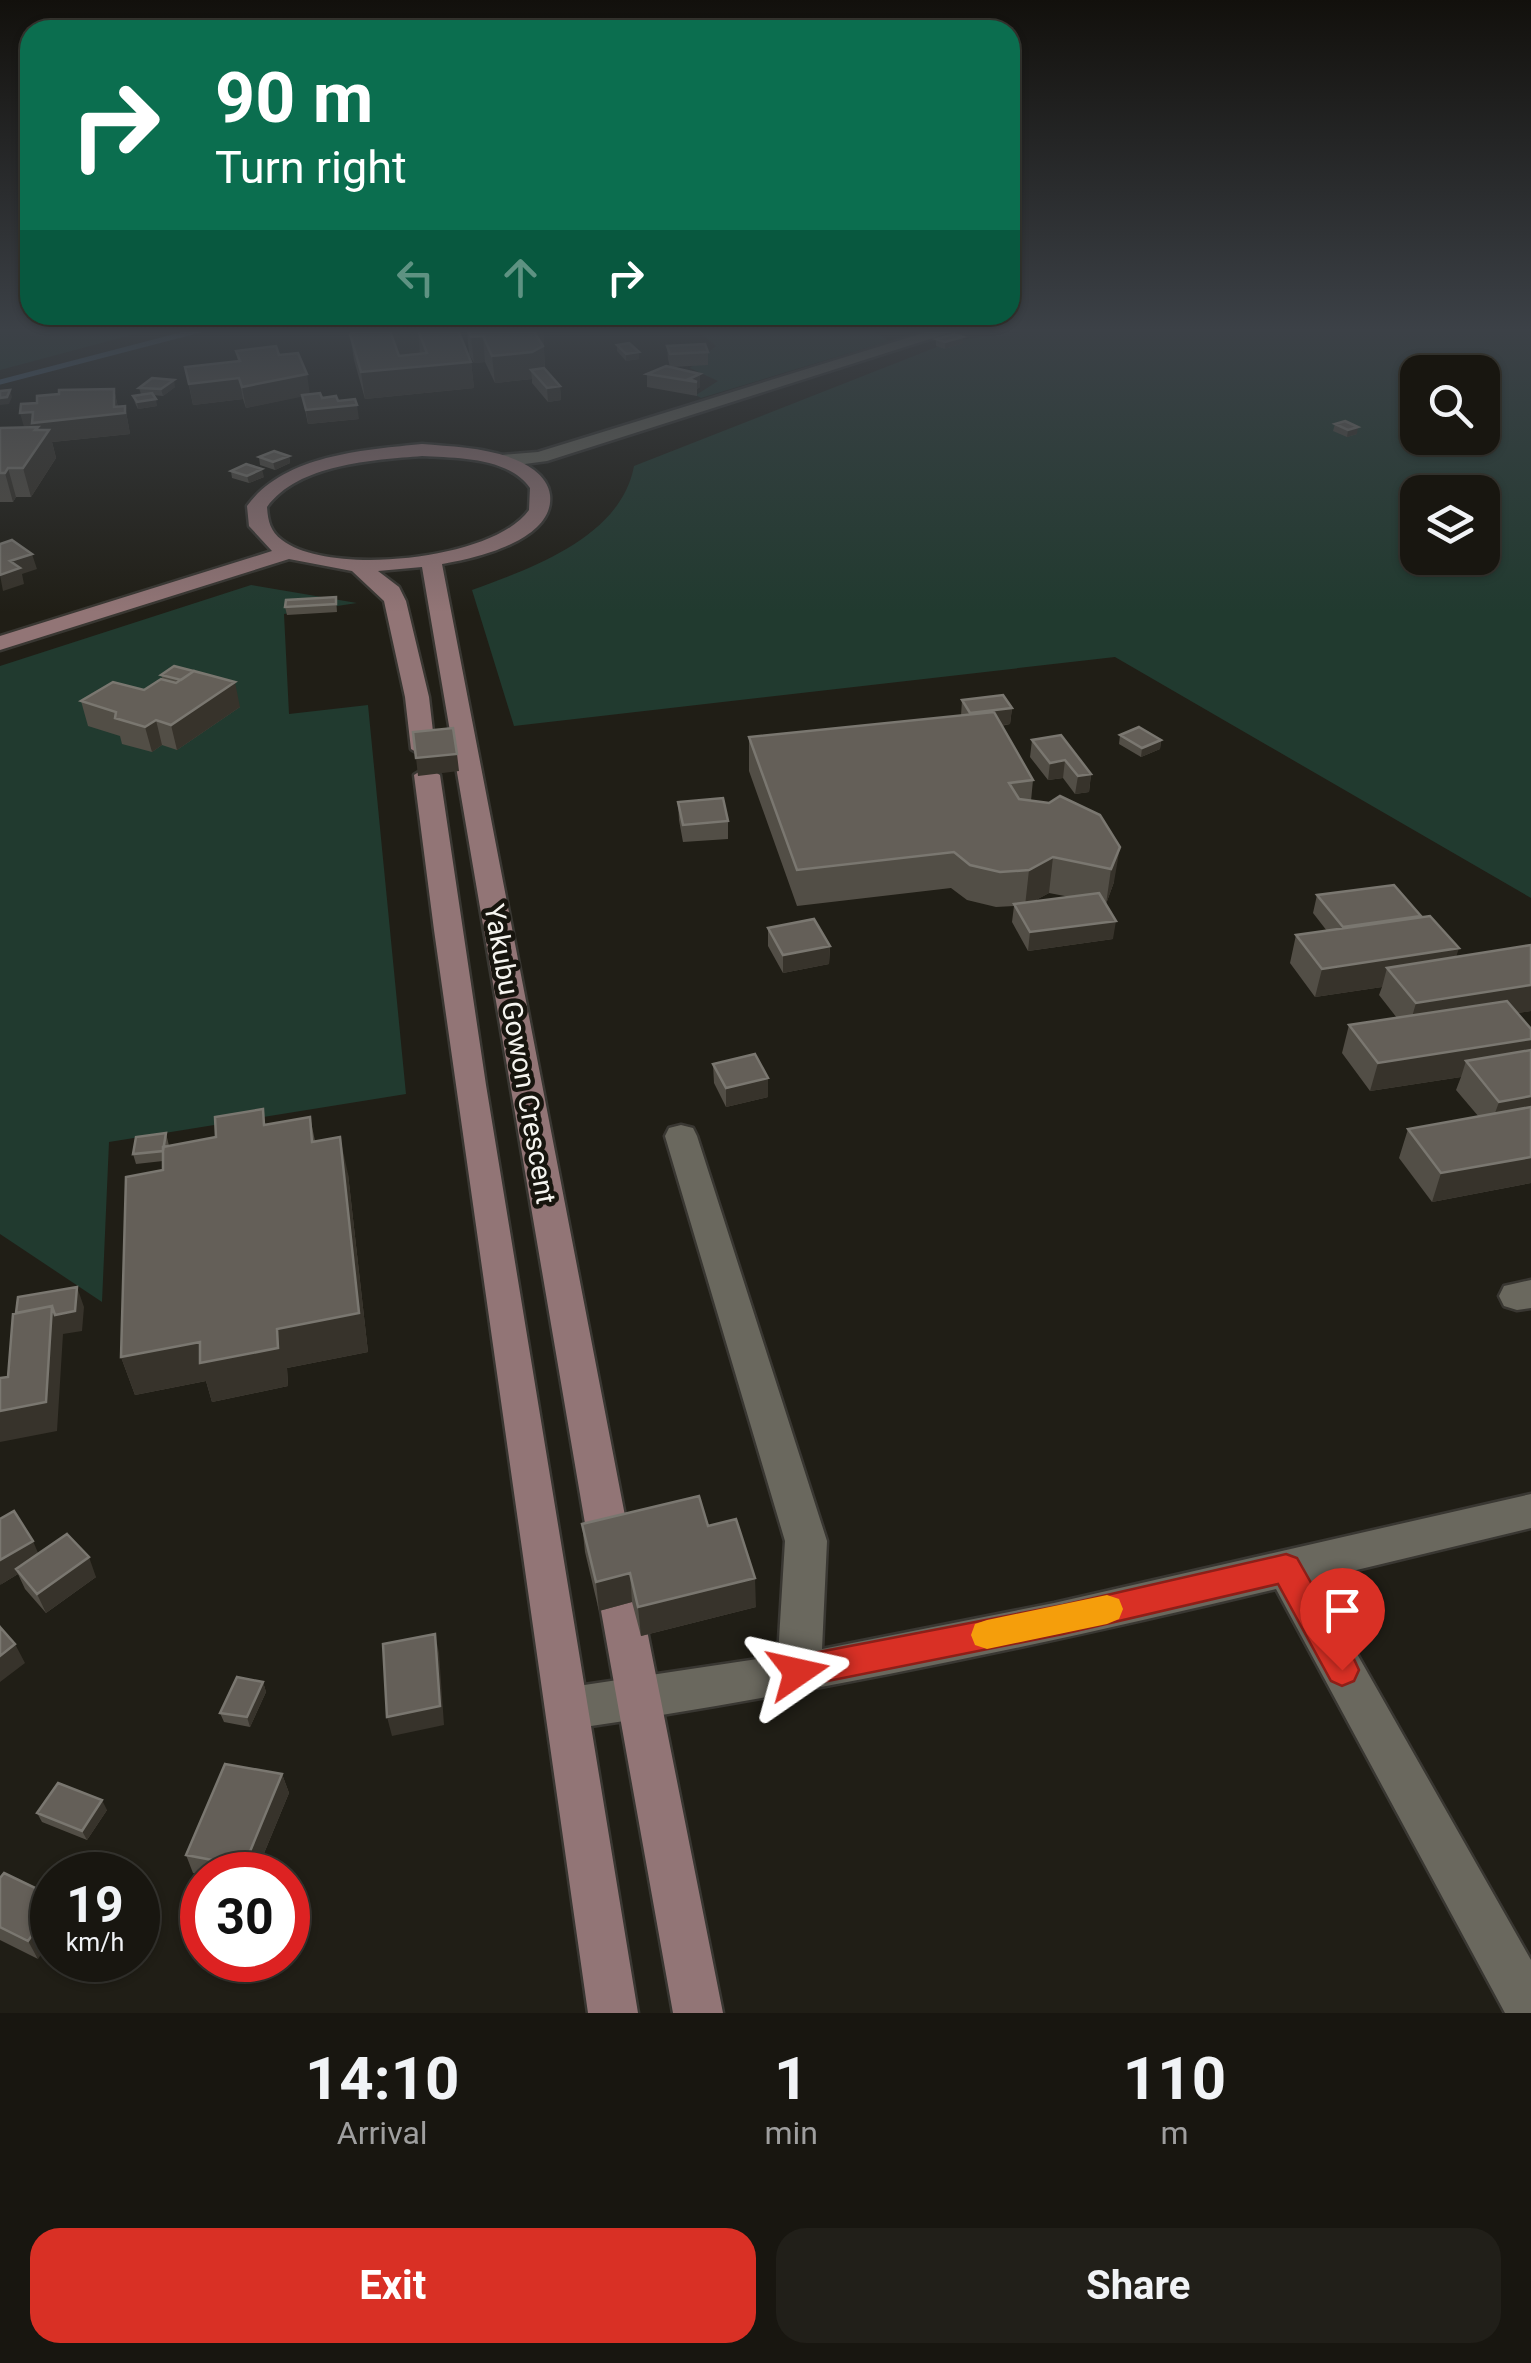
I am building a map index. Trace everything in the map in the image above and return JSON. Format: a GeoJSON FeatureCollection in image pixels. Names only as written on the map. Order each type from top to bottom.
{"type":"FeatureCollection","features":[{"type":"Feature","properties":{"kind":"street"},"geometry":{"type":"LineString","coordinates":[[502,461],[540,457],[641,424]]}},
{"type":"Feature","properties":{"kind":"street"},"geometry":{"type":"LineString","coordinates":[[534,480],[537,474],[553,466],[682,424]]}},
{"type":"Feature","properties":{"kind":"street"},"geometry":{"type":"LineString","coordinates":[[465,452],[502,461],[534,480],[542,494],[540,510],[526,526],[502,541],[470,553],[430,562],[359,566],[290,552],[264,536],[256,520],[260,504],[273,489],[295,475],[376,453],[465,452]]}},
{"type":"Feature","properties":{"kind":"street"},"geometry":{"type":"LineString","coordinates":[[0,624],[227,554],[264,536]]}},
{"type":"Feature","properties":{"kind":"street"},"geometry":{"type":"LineString","coordinates":[[0,643],[290,552]]}},
{"type":"Feature","properties":{"kind":"street","name":"Yakubu Gowon Crescent"},"geometry":{"type":"LineString","coordinates":[[430,562],[610,1547]]}},
{"type":"Feature","properties":{"kind":"street"},"geometry":{"type":"LineString","coordinates":[[359,566],[391,592],[395,600],[417,697],[452,976],[571,1708],[613,2013]]}},
{"type":"Feature","properties":{"kind":"street"},"geometry":{"type":"LineString","coordinates":[[681,1136],[806,1542],[798,1672]]}},
{"type":"Feature","properties":{"kind":"street"},"geometry":{"type":"LineString","coordinates":[[571,1708],[798,1672],[1063,1620],[1531,1511]]}},
{"type":"Feature","properties":{"kind":"street"},"geometry":{"type":"LineString","coordinates":[[1286,1568],[1531,2010]]}},
{"type":"Feature","properties":{"kind":"street"},"geometry":{"type":"LineString","coordinates":[[621,1605],[698,2013]]}},
{"type":"Feature","properties":{"kind":"green space"},"geometry":{"type":"Polygon","coordinates":[[[741,424],[1400,424],[1400,455],[1500,455],[1500,424],[1531,424],[1531,898],[1115,657],[514,726],[472,590],[571,546],[612,512],[626,491],[634,466],[741,424]]]}},
{"type":"Feature","properties":{"kind":"green space"},"geometry":{"type":"Polygon","coordinates":[[[251,585],[357,603],[284,614],[289,714],[368,705],[406,1094],[109,1142],[102,1302],[0,1234],[0,666],[251,585]]]}},
{"type":"Feature","properties":{"kind":"building"},"geometry":{"type":"Polygon","coordinates":[[[1335,424],[1351,424],[1358,427],[1348,430],[1335,424]]]}},
{"type":"Feature","properties":{"kind":"building"},"geometry":{"type":"Polygon","coordinates":[[[38,427],[35,430],[49,430],[23,468],[8,468],[0,473],[0,428],[38,427]]]}},
{"type":"Feature","properties":{"kind":"building"},"geometry":{"type":"Polygon","coordinates":[[[274,451],[289,456],[273,462],[259,457],[274,451]]]}},
{"type":"Feature","properties":{"kind":"building"},"geometry":{"type":"Polygon","coordinates":[[[246,464],[262,469],[247,476],[231,471],[246,464]]]}},
{"type":"Feature","properties":{"kind":"building"},"geometry":{"type":"Polygon","coordinates":[[[12,540],[32,554],[10,561],[20,568],[0,575],[0,544],[12,540]]]}},
{"type":"Feature","properties":{"kind":"building"},"geometry":{"type":"Polygon","coordinates":[[[336,597],[336,604],[285,607],[286,600],[336,597]]]}},
{"type":"Feature","properties":{"kind":"building"},"geometry":{"type":"Polygon","coordinates":[[[174,666],[194,671],[181,680],[161,675],[174,666]]]}},
{"type":"Feature","properties":{"kind":"building"},"geometry":{"type":"Polygon","coordinates":[[[194,671],[235,682],[171,725],[156,720],[145,727],[81,701],[113,682],[144,690],[161,679],[176,683],[194,671]]]}},
{"type":"Feature","properties":{"kind":"building"},"geometry":{"type":"Polygon","coordinates":[[[1003,695],[1012,708],[970,713],[962,700],[1003,695]]]}},
{"type":"Feature","properties":{"kind":"building"},"geometry":{"type":"Polygon","coordinates":[[[994,712],[1033,780],[1009,783],[1019,799],[1049,803],[1060,796],[1100,815],[1120,847],[1111,869],[1053,857],[1029,870],[1000,872],[970,865],[954,852],[797,870],[749,737],[994,712]]]}},
{"type":"Feature","properties":{"kind":"building"},"geometry":{"type":"Polygon","coordinates":[[[1139,727],[1161,740],[1142,748],[1120,735],[1139,727]]]}},
{"type":"Feature","properties":{"kind":"building"},"geometry":{"type":"Polygon","coordinates":[[[453,728],[457,754],[416,758],[413,732],[453,728]]]}},
{"type":"Feature","properties":{"kind":"building"},"geometry":{"type":"Polygon","coordinates":[[[1061,735],[1091,774],[1078,776],[1065,760],[1050,763],[1032,740],[1061,735]]]}},
{"type":"Feature","properties":{"kind":"building"},"geometry":{"type":"Polygon","coordinates":[[[723,798],[728,821],[683,825],[678,802],[723,798]]]}},
{"type":"Feature","properties":{"kind":"building"},"geometry":{"type":"Polygon","coordinates":[[[1394,885],[1421,916],[1343,927],[1317,895],[1394,885]]]}},
{"type":"Feature","properties":{"kind":"building"},"geometry":{"type":"Polygon","coordinates":[[[1099,893],[1116,921],[1030,932],[1014,904],[1099,893]]]}},
{"type":"Feature","properties":{"kind":"building"},"geometry":{"type":"Polygon","coordinates":[[[1430,916],[1459,948],[1322,969],[1296,935],[1430,916]]]}},
{"type":"Feature","properties":{"kind":"building"},"geometry":{"type":"Polygon","coordinates":[[[814,919],[830,946],[783,955],[768,928],[814,919]]]}},
{"type":"Feature","properties":{"kind":"building"},"geometry":{"type":"Polygon","coordinates":[[[1531,945],[1531,985],[1416,1003],[1387,968],[1531,945]]]}},
{"type":"Feature","properties":{"kind":"building"},"geometry":{"type":"Polygon","coordinates":[[[1507,1001],[1531,1029],[1531,1039],[1378,1063],[1349,1025],[1507,1001]]]}},
{"type":"Feature","properties":{"kind":"building"},"geometry":{"type":"Polygon","coordinates":[[[1531,1050],[1531,1096],[1499,1102],[1466,1061],[1531,1050]]]}},
{"type":"Feature","properties":{"kind":"building"},"geometry":{"type":"Polygon","coordinates":[[[755,1054],[768,1078],[726,1088],[713,1064],[755,1054]]]}},
{"type":"Feature","properties":{"kind":"building"},"geometry":{"type":"Polygon","coordinates":[[[1531,1107],[1531,1157],[1441,1173],[1408,1129],[1531,1107]]]}},
{"type":"Feature","properties":{"kind":"building"},"geometry":{"type":"Polygon","coordinates":[[[263,1109],[264,1125],[310,1117],[312,1142],[340,1137],[359,1313],[277,1329],[278,1348],[200,1363],[200,1342],[121,1357],[126,1177],[163,1170],[163,1147],[216,1137],[215,1117],[263,1109]]]}},
{"type":"Feature","properties":{"kind":"building"},"geometry":{"type":"Polygon","coordinates":[[[166,1133],[163,1151],[133,1154],[136,1137],[166,1133]]]}},
{"type":"Feature","properties":{"kind":"building"},"geometry":{"type":"Polygon","coordinates":[[[77,1287],[75,1311],[55,1315],[52,1306],[16,1313],[18,1297],[77,1287]]]}},
{"type":"Feature","properties":{"kind":"building"},"geometry":{"type":"Polygon","coordinates":[[[52,1306],[46,1402],[0,1411],[0,1378],[8,1377],[13,1314],[52,1306]]]}},
{"type":"Feature","properties":{"kind":"building"},"geometry":{"type":"Polygon","coordinates":[[[699,1496],[708,1526],[736,1519],[755,1578],[638,1607],[630,1573],[596,1582],[582,1524],[699,1496]]]}},
{"type":"Feature","properties":{"kind":"building"},"geometry":{"type":"Polygon","coordinates":[[[14,1511],[33,1541],[0,1560],[0,1519],[14,1511]]]}},
{"type":"Feature","properties":{"kind":"building"},"geometry":{"type":"Polygon","coordinates":[[[67,1534],[89,1557],[37,1594],[16,1569],[67,1534]]]}},
{"type":"Feature","properties":{"kind":"building"},"geometry":{"type":"Polygon","coordinates":[[[0,1627],[15,1644],[0,1656],[0,1627]]]}},
{"type":"Feature","properties":{"kind":"building"},"geometry":{"type":"Polygon","coordinates":[[[435,1634],[440,1706],[387,1717],[383,1644],[435,1634]]]}},
{"type":"Feature","properties":{"kind":"building"},"geometry":{"type":"Polygon","coordinates":[[[237,1677],[263,1682],[247,1717],[220,1713],[237,1677]]]}},
{"type":"Feature","properties":{"kind":"building"},"geometry":{"type":"Polygon","coordinates":[[[225,1764],[282,1774],[250,1852],[187,1852],[225,1764]]]}},
{"type":"Feature","properties":{"kind":"building"},"geometry":{"type":"Polygon","coordinates":[[[58,1783],[102,1800],[82,1831],[37,1813],[58,1783]]]}},
{"type":"Feature","properties":{"kind":"building"},"geometry":{"type":"Polygon","coordinates":[[[4,1873],[30,1885],[28,1941],[0,1927],[0,1878],[4,1873]]]}},
{"type":"Feature","properties":{"kind":"slow traffic"},"geometry":{"type":"LineString","coordinates":[[987,1635],[1107,1609]]}},
{"type":"Feature","properties":{"kind":"route"},"geometry":{"type":"LineString","coordinates":[[798,1672],[1063,1620],[1286,1568],[1342,1670]]}}]}
